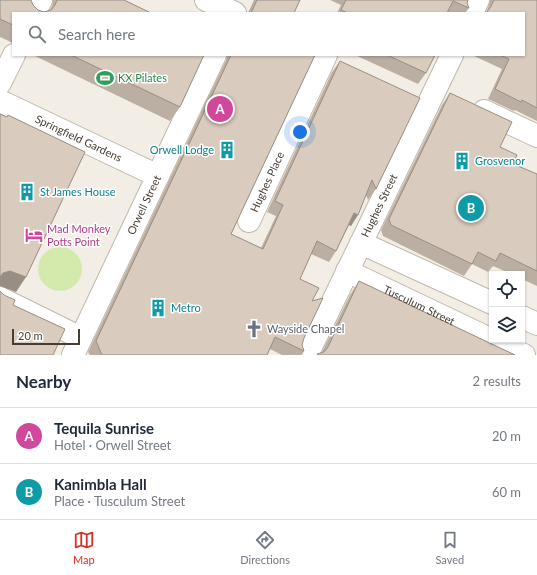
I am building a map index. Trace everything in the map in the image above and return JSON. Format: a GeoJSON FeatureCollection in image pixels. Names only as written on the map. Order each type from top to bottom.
{"type":"FeatureCollection","features":[{"type":"Feature","properties":{"kind":"street"},"geometry":{"type":"LineString","coordinates":[[34,12],[40,0]]}},
{"type":"Feature","properties":{"kind":"street"},"geometry":{"type":"LineString","coordinates":[[206,0],[233,12]]}},
{"type":"Feature","properties":{"kind":"street"},"geometry":{"type":"LineString","coordinates":[[236,12],[242,0]]}},
{"type":"Feature","properties":{"kind":"street"},"geometry":{"type":"LineString","coordinates":[[472,12],[478,0]]}},
{"type":"Feature","properties":{"kind":"street"},"geometry":{"type":"LineString","coordinates":[[0,83],[14,56]]}},
{"type":"Feature","properties":{"kind":"street","name":"Orwell Street"},"geometry":{"type":"LineString","coordinates":[[77,346],[215,56]]}},
{"type":"Feature","properties":{"kind":"street","name":"Hughes Place"},"geometry":{"type":"LineString","coordinates":[[249,221],[326,56]]}},
{"type":"Feature","properties":{"kind":"street"},"geometry":{"type":"LineString","coordinates":[[328,56],[347,65]]}},
{"type":"Feature","properties":{"kind":"street","name":"Hughes Street"},"geometry":{"type":"LineString","coordinates":[[307,355],[452,56]]}},
{"type":"Feature","properties":{"kind":"street"},"geometry":{"type":"LineString","coordinates":[[408,94],[463,101],[537,136]]}},
{"type":"Feature","properties":{"kind":"street","name":"Springfield Gardens"},"geometry":{"type":"LineString","coordinates":[[0,101],[158,176]]}},
{"type":"Feature","properties":{"kind":"street"},"geometry":{"type":"LineString","coordinates":[[361,243],[489,302]]}},
{"type":"Feature","properties":{"kind":"street","name":"Tusculum Street"},"geometry":{"type":"LineString","coordinates":[[347,271],[489,339]]}},
{"type":"Feature","properties":{"kind":"street"},"geometry":{"type":"LineString","coordinates":[[0,298],[77,346]]}},
{"type":"Feature","properties":{"kind":"street"},"geometry":{"type":"LineString","coordinates":[[525,318],[537,324]]}},
{"type":"Feature","properties":{"kind":"street","name":"Tusculum Street"},"geometry":{"type":"LineString","coordinates":[[498,343],[524,355]]}},
{"type":"Feature","properties":{"kind":"green space"},"geometry":{"type":"Polygon","coordinates":[[[56,247],[64,247],[76,253],[82,265],[82,273],[76,285],[64,291],[56,291],[44,285],[38,273],[38,265],[44,253],[56,247]]]}},
{"type":"Feature","properties":{"kind":"building"},"geometry":{"type":"Polygon","coordinates":[[[0,0],[31,0],[33,5],[38,10],[44,12],[12,12],[12,25],[0,19],[0,0]]]}},
{"type":"Feature","properties":{"kind":"building"},"geometry":{"type":"Polygon","coordinates":[[[57,0],[124,0],[149,12],[44,12],[51,10],[57,0]]]}},
{"type":"Feature","properties":{"kind":"building"},"geometry":{"type":"Polygon","coordinates":[[[257,0],[300,0],[294,12],[251,12],[257,0]]]}},
{"type":"Feature","properties":{"kind":"building"},"geometry":{"type":"Polygon","coordinates":[[[346,0],[468,0],[467,3],[469,8],[453,1],[448,12],[346,12],[341,10],[346,0]]]}},
{"type":"Feature","properties":{"kind":"building"},"geometry":{"type":"Polygon","coordinates":[[[494,0],[537,0],[537,108],[495,89],[509,59],[502,56],[525,56],[525,12],[487,12],[494,0]]]}},
{"type":"Feature","properties":{"kind":"building"},"geometry":{"type":"Polygon","coordinates":[[[73,56],[204,56],[180,107],[73,56]]]}},
{"type":"Feature","properties":{"kind":"building"},"geometry":{"type":"Polygon","coordinates":[[[231,56],[315,56],[231,234],[263,249],[283,205],[275,201],[340,61],[420,98],[376,189],[372,180],[358,215],[354,213],[336,251],[317,241],[300,279],[319,288],[312,301],[323,298],[304,338],[302,345],[304,351],[275,337],[267,355],[102,355],[96,341],[231,56]]]}},
{"type":"Feature","properties":{"kind":"building"},"geometry":{"type":"Polygon","coordinates":[[[389,56],[434,56],[426,73],[389,56]]]}},
{"type":"Feature","properties":{"kind":"building"},"geometry":{"type":"Polygon","coordinates":[[[450,93],[512,122],[500,147],[517,155],[513,164],[537,174],[537,271],[500,253],[496,261],[478,252],[472,264],[391,225],[389,219],[450,93]]]}},
{"type":"Feature","properties":{"kind":"building"},"geometry":{"type":"Polygon","coordinates":[[[0,114],[7,117],[8,115],[85,152],[26,277],[10,271],[3,273],[0,277],[0,114]]]}},
{"type":"Feature","properties":{"kind":"building"},"geometry":{"type":"Polygon","coordinates":[[[359,281],[515,355],[317,354],[324,352],[328,347],[359,281]]]}},
{"type":"Feature","properties":{"kind":"building"},"geometry":{"type":"Polygon","coordinates":[[[0,291],[4,295],[15,300],[13,305],[65,329],[53,355],[0,355],[0,291]]]}},
{"type":"Feature","properties":{"kind":"place","name":"KX Pilates"},"geometry":{"type":"Point","coordinates":[105,78]}},
{"type":"Feature","properties":{"kind":"place","name":"Tequila Sunrise"},"geometry":{"type":"Point","coordinates":[220,109]}},
{"type":"Feature","properties":{"kind":"place","name":"Orwell Lodge"},"geometry":{"type":"Point","coordinates":[227,150]}},
{"type":"Feature","properties":{"kind":"place","name":"Grosvenor"},"geometry":{"type":"Point","coordinates":[462,161]}},
{"type":"Feature","properties":{"kind":"place","name":"St James House"},"geometry":{"type":"Point","coordinates":[27,192]}},
{"type":"Feature","properties":{"kind":"place","name":"Kanimbla Hall"},"geometry":{"type":"Point","coordinates":[471,208]}},
{"type":"Feature","properties":{"kind":"place","name":"Mad Monkey Potts Point"},"geometry":{"type":"Point","coordinates":[34,235]}},
{"type":"Feature","properties":{"kind":"place","name":"Metro"},"geometry":{"type":"Point","coordinates":[158,308]}},
{"type":"Feature","properties":{"kind":"place","name":"Wayside Chapel"},"geometry":{"type":"Point","coordinates":[254,329]}}]}
